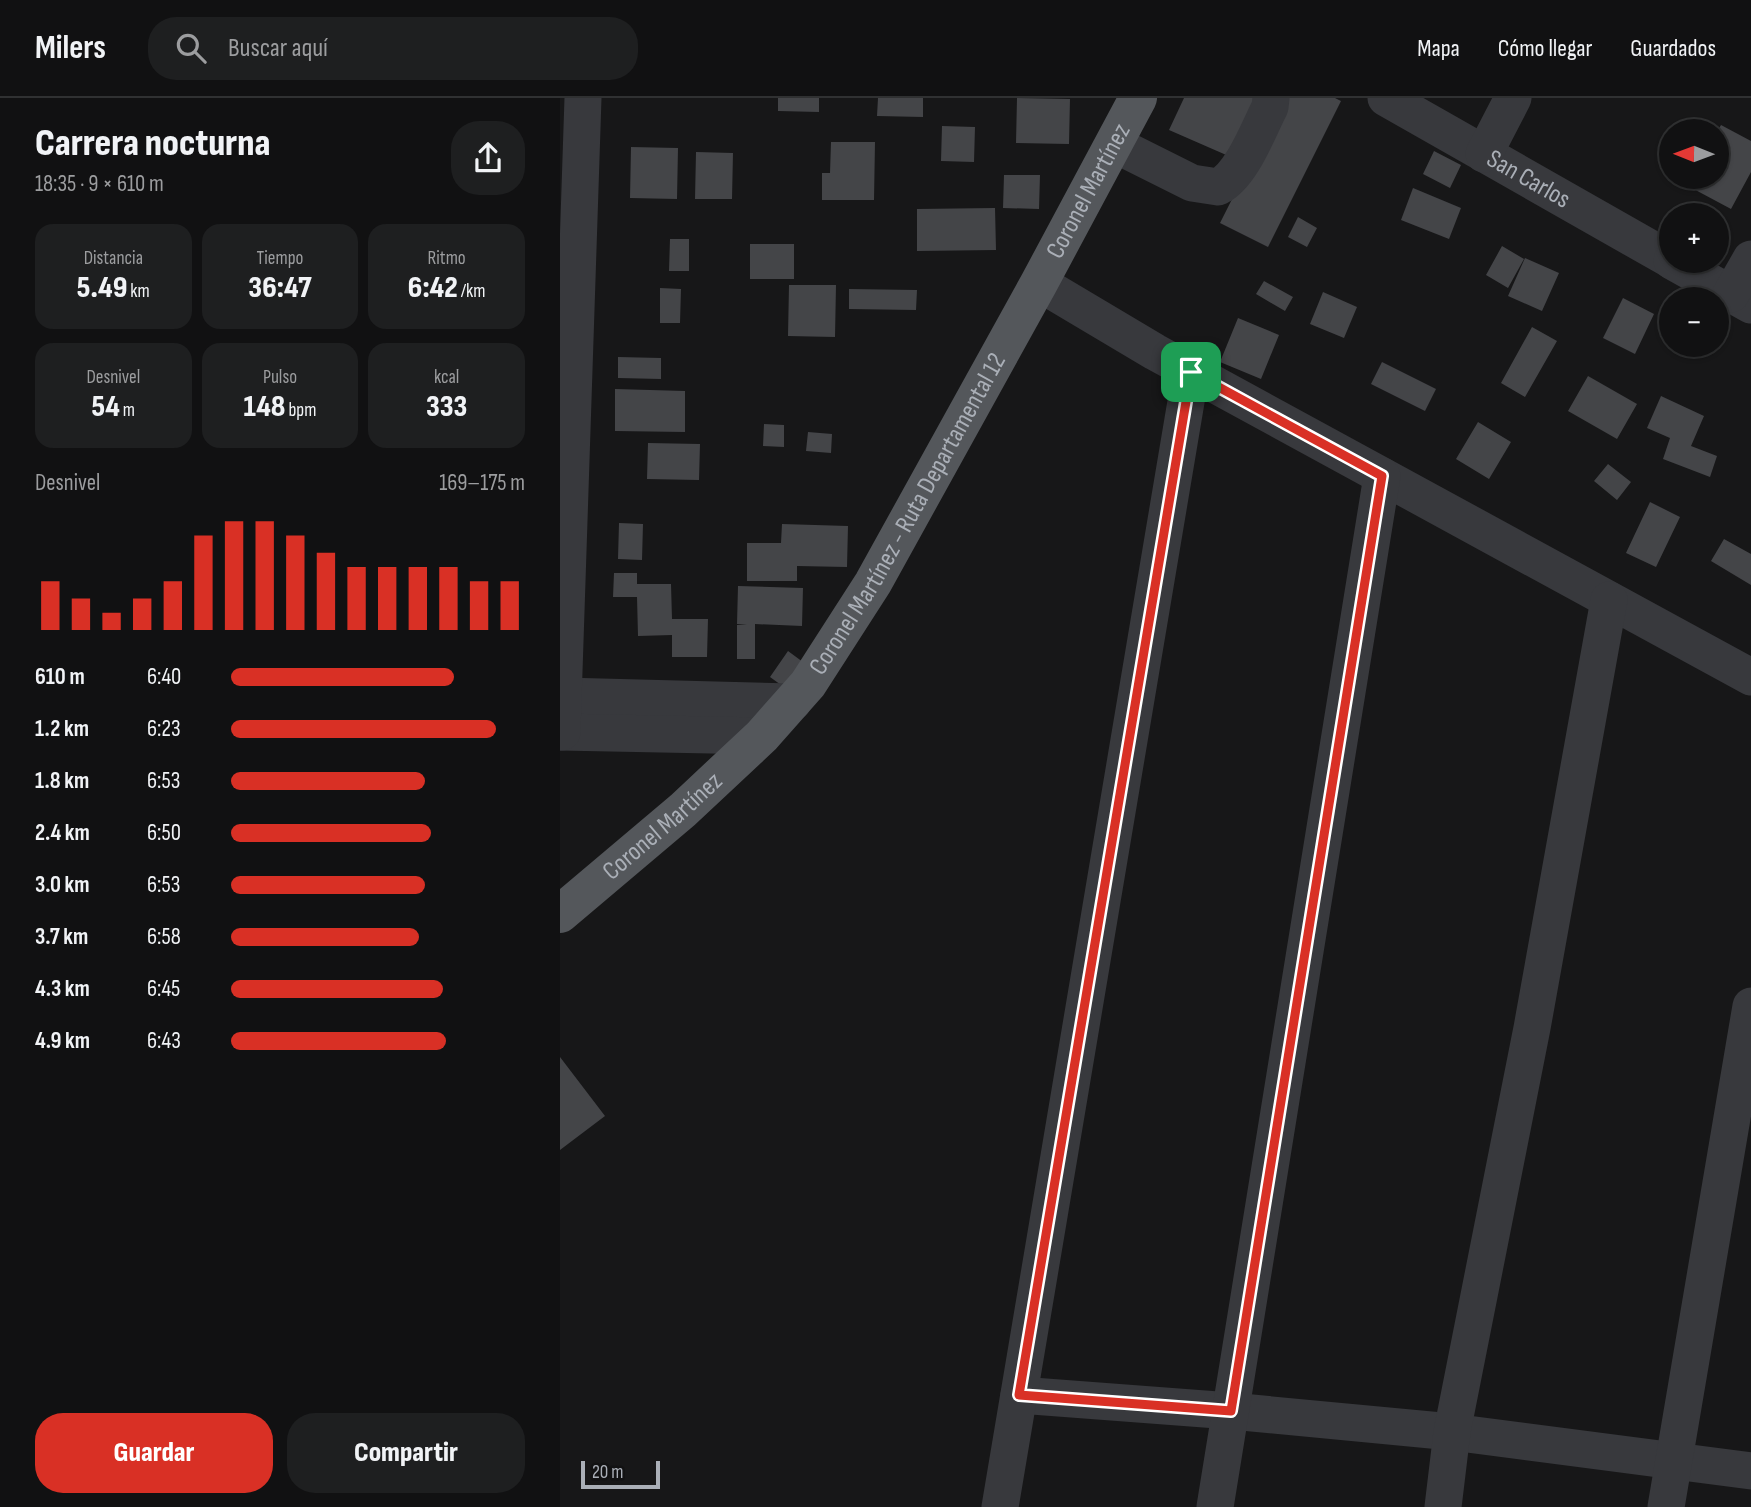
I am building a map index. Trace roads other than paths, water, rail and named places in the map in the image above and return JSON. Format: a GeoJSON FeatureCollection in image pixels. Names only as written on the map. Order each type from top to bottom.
{"type":"FeatureCollection","features":[{"type":"Feature","properties":{"kind":"main road","name":"Coronel Martínez"},"geometry":{"type":"LineString","coordinates":[[1039,283],[1138,98]]}},
{"type":"Feature","properties":{"kind":"main road","name":"Coronel Martínez - Ruta Departamental 12"},"geometry":{"type":"LineString","coordinates":[[762,736],[808,684],[873,583],[1039,283]]}},
{"type":"Feature","properties":{"kind":"main road","name":"Coronel Martínez"},"geometry":{"type":"LineString","coordinates":[[560,914],[683,810],[762,736]]}},
{"type":"Feature","properties":{"kind":"street"},"geometry":{"type":"LineString","coordinates":[[583,98],[567,368],[561,732],[762,736]]}},
{"type":"Feature","properties":{"kind":"street"},"geometry":{"type":"LineString","coordinates":[[1114,144],[1192,183],[1218,187],[1231,178],[1240,165],[1270,107],[1270,98]]}},
{"type":"Feature","properties":{"kind":"street","name":"San Carlos"},"geometry":{"type":"LineString","coordinates":[[1386,98],[1659,254]]}},
{"type":"Feature","properties":{"kind":"street"},"geometry":{"type":"LineString","coordinates":[[1484,154],[1513,98]]}},
{"type":"Feature","properties":{"kind":"street"},"geometry":{"type":"LineString","coordinates":[[1741,300],[1751,259]]}},
{"type":"Feature","properties":{"kind":"street","name":"San Carlos"},"geometry":{"type":"LineString","coordinates":[[1693,273],[1741,300]]}},
{"type":"Feature","properties":{"kind":"street"},"geometry":{"type":"LineString","coordinates":[[1039,283],[1191,372],[1751,677]]}},
{"type":"Feature","properties":{"kind":"street"},"geometry":{"type":"LineString","coordinates":[[1000,1507],[1191,372]]}},
{"type":"Feature","properties":{"kind":"street"},"geometry":{"type":"LineString","coordinates":[[1215,1507],[1382,476]]}},
{"type":"Feature","properties":{"kind":"street"},"geometry":{"type":"LineString","coordinates":[[1443,1507],[1452,1432],[1532,1028],[1609,600]]}},
{"type":"Feature","properties":{"kind":"street"},"geometry":{"type":"LineString","coordinates":[[563,696],[793,702]]}},
{"type":"Feature","properties":{"kind":"street"},"geometry":{"type":"LineString","coordinates":[[1666,1507],[1751,1006]]}},
{"type":"Feature","properties":{"kind":"street"},"geometry":{"type":"LineString","coordinates":[[1019,1395],[1231,1411],[1452,1432],[1751,1471]]}}]}
